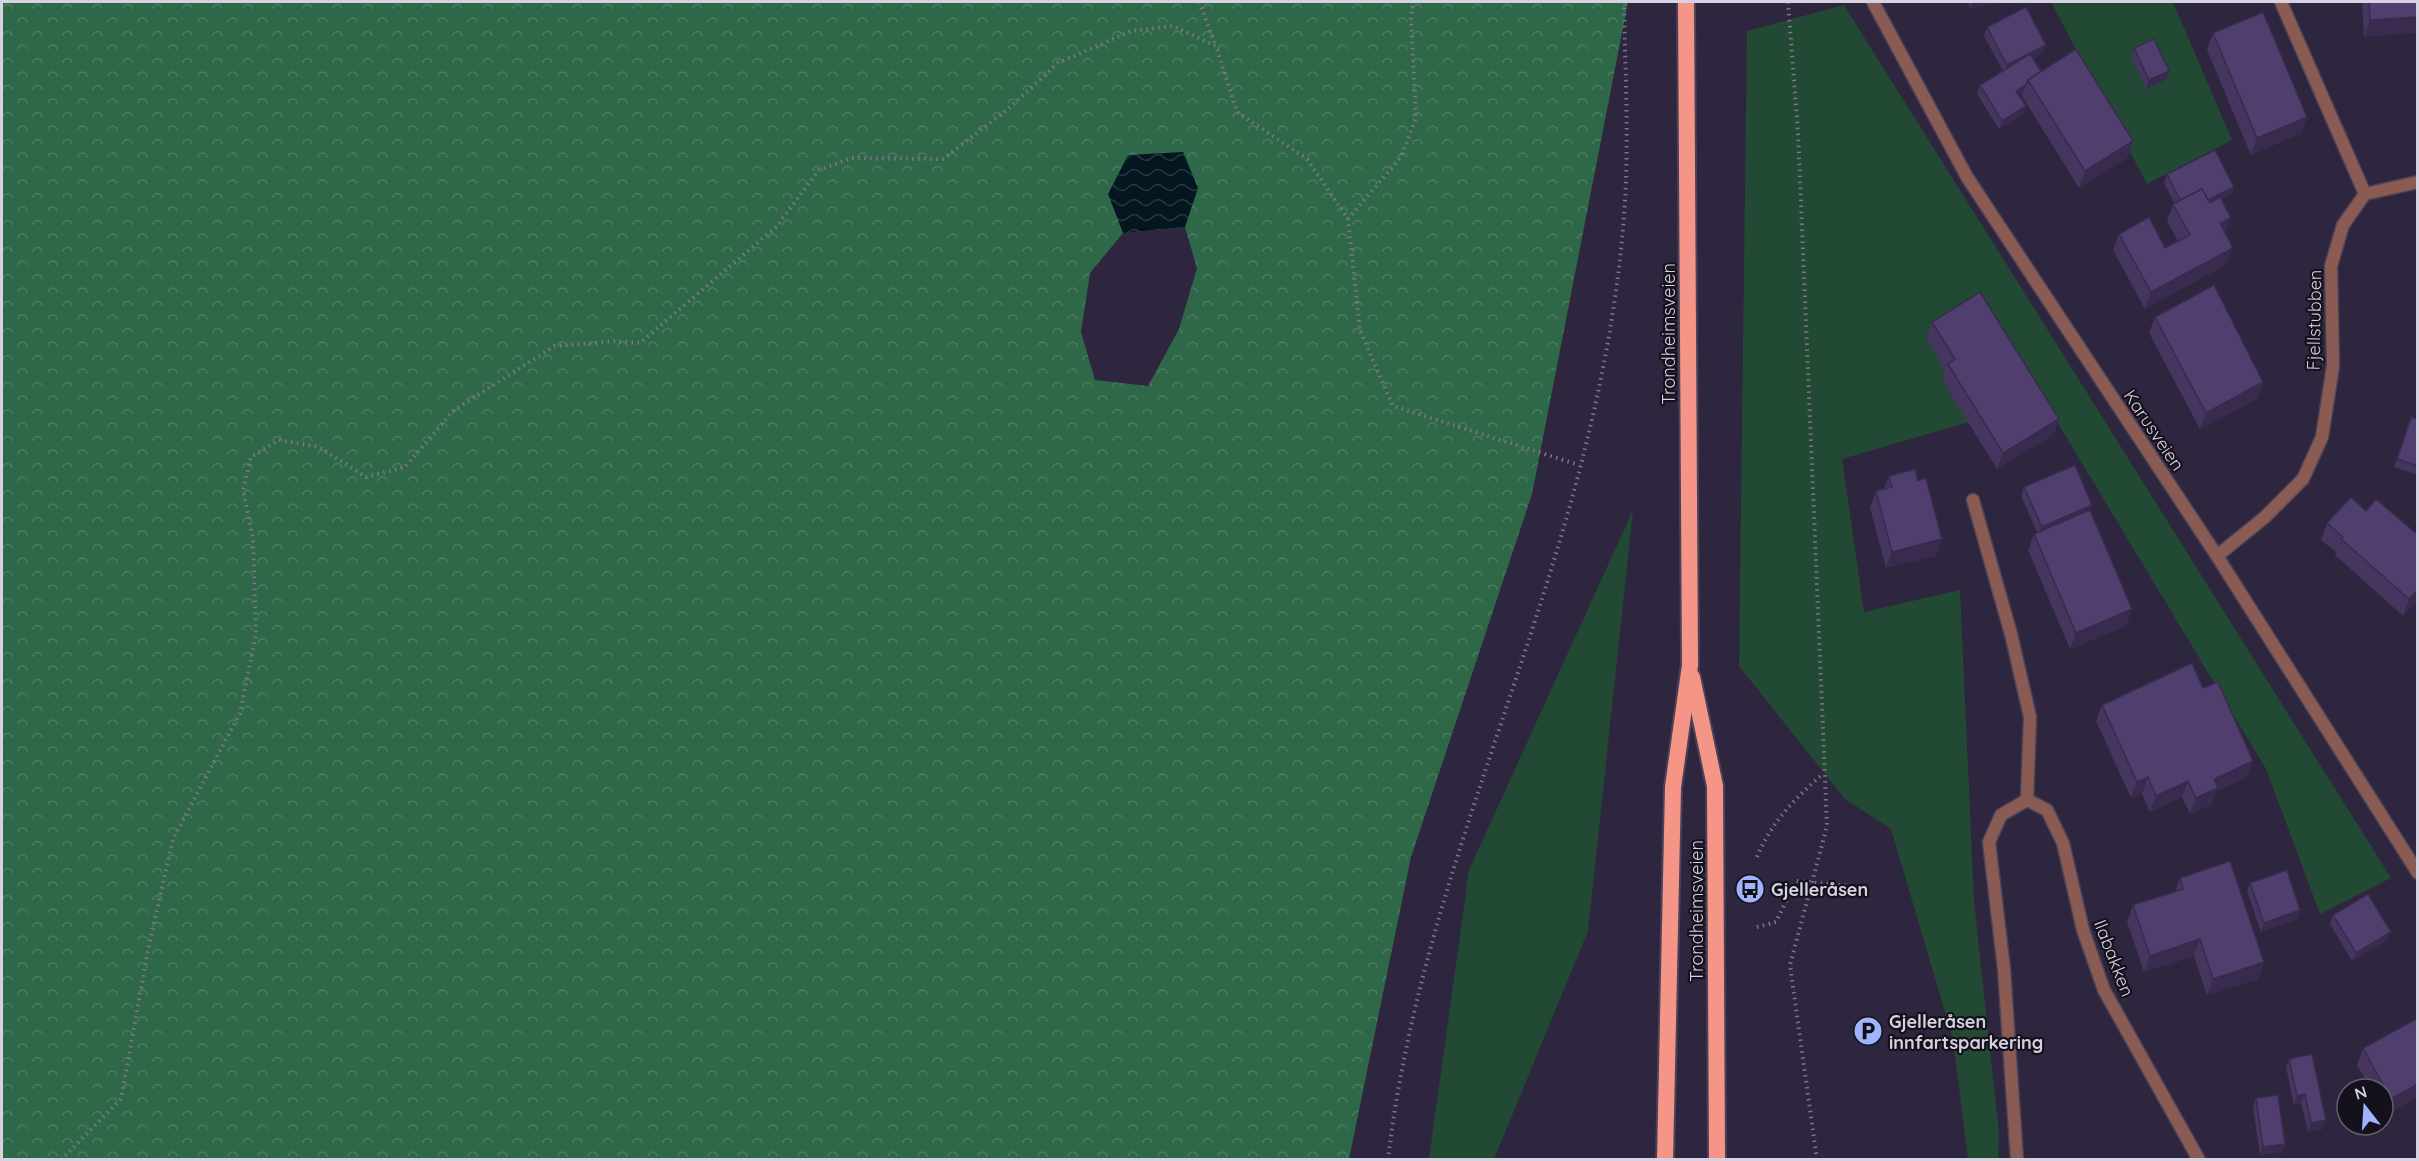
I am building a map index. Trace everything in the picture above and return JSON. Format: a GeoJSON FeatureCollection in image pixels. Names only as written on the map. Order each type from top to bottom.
{"type":"FeatureCollection","features":[{"type":"Feature","properties":{"kind":"highway","name":"Trondheimsveien"},"geometry":{"type":"LineString","coordinates":[[1665,1160],[1673,788],[1690,665],[1686,2]]}},
{"type":"Feature","properties":{"kind":"highway","name":"Trondheimsveien"},"geometry":{"type":"LineString","coordinates":[[1690,665],[1715,786],[1717,1160]]}},
{"type":"Feature","properties":{"kind":"street","name":"Karusveien"},"geometry":{"type":"LineString","coordinates":[[1873,2],[1967,177],[2217,556],[2418,873]]}},
{"type":"Feature","properties":{"kind":"street"},"geometry":{"type":"LineString","coordinates":[[2281,2],[2365,194],[2418,182]]}},
{"type":"Feature","properties":{"kind":"street","name":"Fjellstubben"},"geometry":{"type":"LineString","coordinates":[[2217,556],[2265,517],[2303,479],[2322,437],[2333,366],[2331,266],[2343,225],[2365,194]]}},
{"type":"Feature","properties":{"kind":"street"},"geometry":{"type":"LineString","coordinates":[[1973,500],[2011,634],[2030,717],[2027,800],[2001,815],[1989,842],[2004,969],[2017,1160]]}},
{"type":"Feature","properties":{"kind":"street","name":"Ilabakken"},"geometry":{"type":"LineString","coordinates":[[2027,800],[2047,810],[2063,843],[2083,930],[2104,990],[2199,1160]]}},
{"type":"Feature","properties":{"kind":"path"},"geometry":{"type":"LineString","coordinates":[[1199,2],[1216,46],[1236,112],[1307,159],[1348,219],[1360,330],[1392,406],[1579,465]]}},
{"type":"Feature","properties":{"kind":"path"},"geometry":{"type":"LineString","coordinates":[[1348,219],[1401,157],[1416,118],[1411,18],[1413,2]]}},
{"type":"Feature","properties":{"kind":"path"},"geometry":{"type":"LineString","coordinates":[[1388,1160],[1393,1116],[1424,976],[1462,843],[1557,548],[1579,465],[1612,317],[1626,182],[1624,2]]}},
{"type":"Feature","properties":{"kind":"path"},"geometry":{"type":"LineString","coordinates":[[1788,2],[1798,132],[1823,774],[1827,826],[1790,965],[1817,1160]]}},
{"type":"Feature","properties":{"kind":"path"},"geometry":{"type":"LineString","coordinates":[[61,1160],[121,1100],[149,945],[173,839],[240,713],[256,634],[253,539],[243,490],[251,457],[279,440],[319,447],[366,477],[405,467],[454,410],[555,346],[616,341],[640,343],[776,226],[819,170],[851,158],[943,159],[1006,110],[1058,63],[1131,31],[1173,26],[1216,46]]}},
{"type":"Feature","properties":{"kind":"path"},"geometry":{"type":"LineString","coordinates":[[1757,857],[1774,824],[1794,800],[1823,774]]}},
{"type":"Feature","properties":{"kind":"path"},"geometry":{"type":"LineString","coordinates":[[1757,927],[1776,922],[1796,881],[1853,886]]}},
{"type":"Feature","properties":{"kind":"green space"},"geometry":{"type":"Polygon","coordinates":[[[2,2],[1628,2],[1532,494],[1411,857],[1349,1159],[2,1160],[2,2]],[[1185,227],[1123,233],[1090,273],[1081,332],[1095,380],[1148,386],[1179,329],[1197,268],[1185,227]]]}},
{"type":"Feature","properties":{"kind":"green space"},"geometry":{"type":"Polygon","coordinates":[[[2051,2],[2173,2],[2232,140],[2147,184],[2051,2]]]}},
{"type":"Feature","properties":{"kind":"green space"},"geometry":{"type":"Polygon","coordinates":[[[1844,5],[2391,878],[2320,914],[2266,769],[2044,400],[1842,459],[1864,612],[1960,590],[1974,901],[1999,1133],[1998,1159],[1968,1159],[1953,1039],[1891,829],[1845,799],[1739,666],[1747,31],[1844,5]]]}},
{"type":"Feature","properties":{"kind":"green space"},"geometry":{"type":"Polygon","coordinates":[[[1633,510],[1588,931],[1494,1159],[1429,1159],[1469,870],[1633,510]]]}},
{"type":"Feature","properties":{"kind":"water"},"geometry":{"type":"Polygon","coordinates":[[[1183,152],[1198,188],[1185,227],[1123,233],[1108,194],[1128,155],[1183,152]]]}},
{"type":"Feature","properties":{"kind":"building"},"geometry":{"type":"Polygon","coordinates":[[[2369,2],[2418,2],[2418,17],[2370,20],[2369,2]]]}},
{"type":"Feature","properties":{"kind":"building"},"geometry":{"type":"Polygon","coordinates":[[[2026,7],[2046,45],[2007,65],[1987,27],[2026,7]]]}},
{"type":"Feature","properties":{"kind":"building"},"geometry":{"type":"Polygon","coordinates":[[[2263,12],[2307,117],[2257,138],[2213,33],[2263,12]]]}},
{"type":"Feature","properties":{"kind":"building"},"geometry":{"type":"Polygon","coordinates":[[[2154,39],[2169,71],[2149,80],[2134,48],[2154,39]]]}},
{"type":"Feature","properties":{"kind":"building"},"geometry":{"type":"Polygon","coordinates":[[[2076,49],[2133,141],[2085,171],[2028,80],[2076,49]]]}},
{"type":"Feature","properties":{"kind":"building"},"geometry":{"type":"Polygon","coordinates":[[[2030,54],[2041,71],[2016,91],[2026,106],[2002,121],[1980,85],[2030,54]]]}},
{"type":"Feature","properties":{"kind":"building"},"geometry":{"type":"Polygon","coordinates":[[[2215,150],[2234,187],[2208,200],[2202,189],[2180,200],[2167,174],[2215,150]]]}},
{"type":"Feature","properties":{"kind":"building"},"geometry":{"type":"Polygon","coordinates":[[[2202,189],[2210,203],[2220,197],[2231,218],[2220,223],[2233,248],[2151,292],[2119,234],[2149,217],[2165,248],[2190,235],[2173,204],[2202,189]]]}},
{"type":"Feature","properties":{"kind":"building"},"geometry":{"type":"Polygon","coordinates":[[[2214,285],[2263,382],[2206,413],[2155,317],[2214,285]]]}},
{"type":"Feature","properties":{"kind":"building"},"geometry":{"type":"Polygon","coordinates":[[[1980,292],[2059,419],[2003,453],[1948,364],[1955,359],[1932,322],[1980,292]]]}},
{"type":"Feature","properties":{"kind":"building"},"geometry":{"type":"Polygon","coordinates":[[[2411,417],[2418,419],[2418,466],[2397,459],[2411,417]]]}},
{"type":"Feature","properties":{"kind":"building"},"geometry":{"type":"Polygon","coordinates":[[[2075,465],[2092,505],[2042,527],[2024,487],[2075,465]]]}},
{"type":"Feature","properties":{"kind":"building"},"geometry":{"type":"Polygon","coordinates":[[[1915,469],[1918,481],[1926,478],[1942,539],[1892,552],[1876,491],[1892,487],[1889,476],[1915,469]]]}},
{"type":"Feature","properties":{"kind":"building"},"geometry":{"type":"Polygon","coordinates":[[[2351,497],[2366,511],[2376,499],[2418,535],[2418,590],[2409,599],[2341,539],[2343,537],[2327,523],[2351,497]]]}},
{"type":"Feature","properties":{"kind":"building"},"geometry":{"type":"Polygon","coordinates":[[[2090,510],[2132,609],[2076,633],[2034,534],[2090,510]]]}},
{"type":"Feature","properties":{"kind":"building"},"geometry":{"type":"Polygon","coordinates":[[[2192,663],[2203,688],[2218,682],[2253,761],[2214,779],[2218,788],[2196,798],[2188,781],[2156,796],[2148,777],[2137,782],[2102,705],[2192,663]]]}},
{"type":"Feature","properties":{"kind":"building"},"geometry":{"type":"Polygon","coordinates":[[[2230,861],[2264,962],[2213,979],[2200,939],[2150,956],[2133,905],[2183,889],[2180,878],[2230,861]]]}},
{"type":"Feature","properties":{"kind":"building"},"geometry":{"type":"Polygon","coordinates":[[[2287,870],[2300,910],[2264,923],[2250,883],[2287,870]]]}},
{"type":"Feature","properties":{"kind":"building"},"geometry":{"type":"Polygon","coordinates":[[[2368,894],[2391,932],[2356,953],[2333,915],[2368,894]]]}},
{"type":"Feature","properties":{"kind":"building"},"geometry":{"type":"Polygon","coordinates":[[[2418,1018],[2418,1084],[2395,1097],[2395,1077],[2379,1077],[2363,1048],[2418,1018]]]}},
{"type":"Feature","properties":{"kind":"building"},"geometry":{"type":"Polygon","coordinates":[[[2312,1054],[2326,1120],[2311,1123],[2305,1094],[2297,1096],[2289,1059],[2312,1054]]]}},
{"type":"Feature","properties":{"kind":"building"},"geometry":{"type":"Polygon","coordinates":[[[2278,1095],[2285,1144],[2263,1147],[2256,1098],[2278,1095]]]}},
{"type":"Feature","properties":{"kind":"place","name":"Gjelleråsen"},"geometry":{"type":"Point","coordinates":[1750,889]}},
{"type":"Feature","properties":{"kind":"place","name":"Gjelleråsen innfartsparkering"},"geometry":{"type":"Point","coordinates":[1868,1031]}}]}
